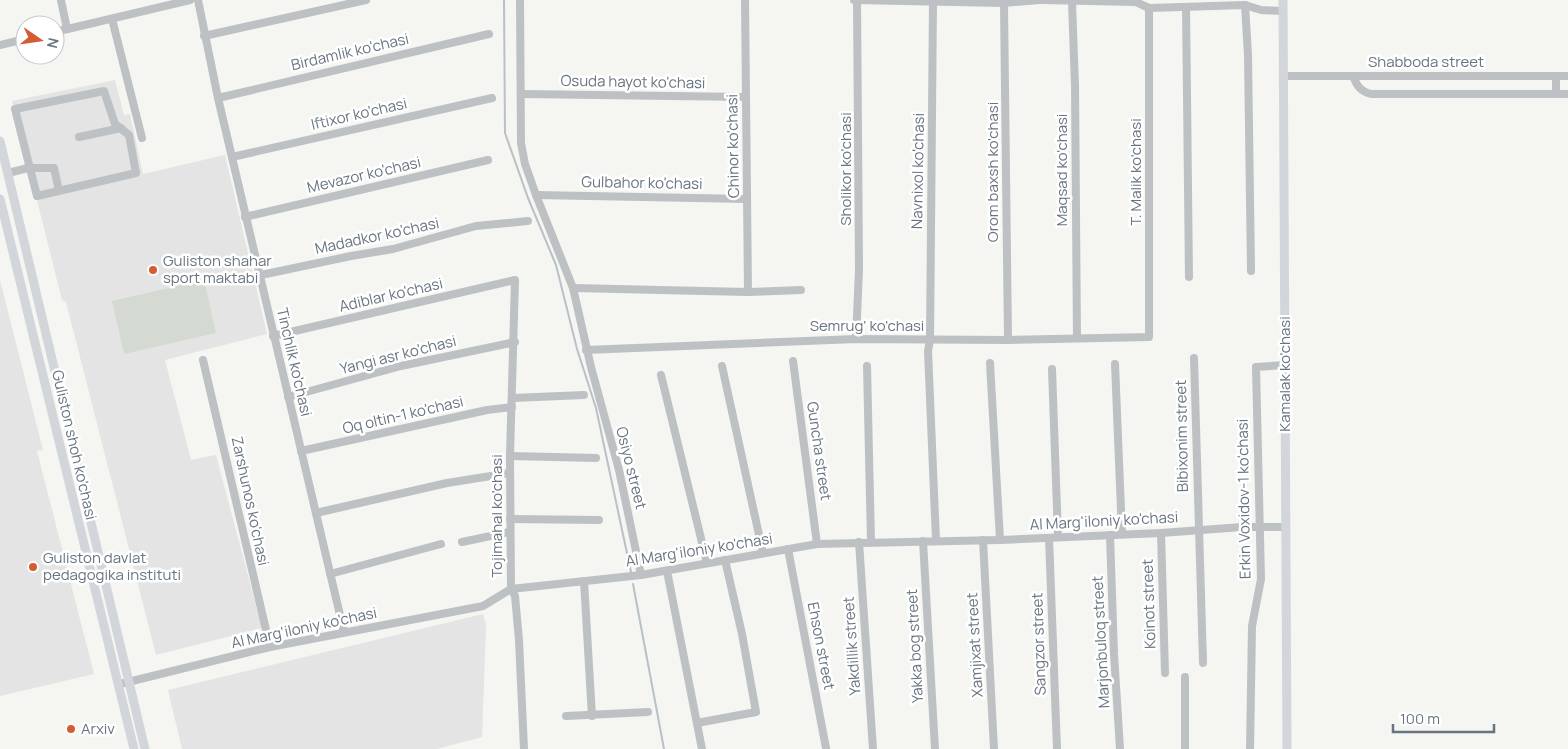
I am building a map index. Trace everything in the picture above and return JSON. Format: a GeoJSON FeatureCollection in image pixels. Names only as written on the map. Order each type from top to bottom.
{"type":"FeatureCollection","features":[{"type":"Feature","properties":{"kind":"main road","name":"Kamalak ko'chasi"},"geometry":{"type":"LineString","coordinates":[[1283,0],[1287,749]]}},
{"type":"Feature","properties":{"kind":"main road","name":"Guliston shoh ko'chasi"},"geometry":{"type":"LineString","coordinates":[[0,141],[145,749]]}},
{"type":"Feature","properties":{"kind":"main road","name":"Guliston shoh ko'chasi"},"geometry":{"type":"LineString","coordinates":[[0,199],[120,684],[134,749]]}},
{"type":"Feature","properties":{"kind":"street"},"geometry":{"type":"LineString","coordinates":[[62,0],[67,29],[190,0]]}},
{"type":"Feature","properties":{"kind":"street","name":"Tinchlik ko'chasi"},"geometry":{"type":"LineString","coordinates":[[198,0],[204,36],[245,217],[261,276],[273,336],[344,632]]}},
{"type":"Feature","properties":{"kind":"street"},"geometry":{"type":"LineString","coordinates":[[204,36],[366,0]]}},
{"type":"Feature","properties":{"kind":"street","name":"Osiyo street"},"geometry":{"type":"LineString","coordinates":[[520,0],[521,143],[525,164],[573,288],[586,350],[619,470],[641,575]]}},
{"type":"Feature","properties":{"kind":"street","name":"Chinor ko'chasi"},"geometry":{"type":"LineString","coordinates":[[745,0],[748,292]]}},
{"type":"Feature","properties":{"kind":"street"},"geometry":{"type":"LineString","coordinates":[[854,0],[1004,3],[1041,0],[1136,2],[1149,8],[1245,5],[1261,10],[1283,11]]}},
{"type":"Feature","properties":{"kind":"street","name":"Sholikor ko'chasi"},"geometry":{"type":"LineString","coordinates":[[856,339],[860,269],[857,0]]}},
{"type":"Feature","properties":{"kind":"street","name":"Navnixol ko'chasi"},"geometry":{"type":"LineString","coordinates":[[930,340],[933,2]]}},
{"type":"Feature","properties":{"kind":"street","name":"Maqsad ko'chasi"},"geometry":{"type":"LineString","coordinates":[[1072,2],[1075,86],[1077,338]]}},
{"type":"Feature","properties":{"kind":"street","name":"Orom baxsh ko'chasi"},"geometry":{"type":"LineString","coordinates":[[1004,3],[1007,127],[1008,340]]}},
{"type":"Feature","properties":{"kind":"street"},"geometry":{"type":"LineString","coordinates":[[1245,5],[1248,55],[1251,271]]}},
{"type":"Feature","properties":{"kind":"street"},"geometry":{"type":"LineString","coordinates":[[1186,7],[1188,277]]}},
{"type":"Feature","properties":{"kind":"street","name":"T. Malik ko'chasi"},"geometry":{"type":"LineString","coordinates":[[1149,8],[1149,337]]}},
{"type":"Feature","properties":{"kind":"street"},"geometry":{"type":"LineString","coordinates":[[112,19],[142,138]]}},
{"type":"Feature","properties":{"kind":"street","name":"Birdamlik ko'chasi"},"geometry":{"type":"LineString","coordinates":[[218,98],[489,34]]}},
{"type":"Feature","properties":{"kind":"street"},"geometry":{"type":"LineString","coordinates":[[0,46],[15,42]]}},
{"type":"Feature","properties":{"kind":"street","name":"Shabboda street"},"geometry":{"type":"LineString","coordinates":[[1283,76],[1568,76]]}},
{"type":"Feature","properties":{"kind":"street"},"geometry":{"type":"LineString","coordinates":[[1352,76],[1358,87],[1364,92],[1371,94],[1568,94]]}},
{"type":"Feature","properties":{"kind":"street"},"geometry":{"type":"LineString","coordinates":[[1556,76],[1556,94]]}},
{"type":"Feature","properties":{"kind":"street"},"geometry":{"type":"LineString","coordinates":[[104,90],[115,124],[121,128],[129,135],[136,173],[38,196],[15,109],[104,90]]}},
{"type":"Feature","properties":{"kind":"street","name":"Osuda hayot ko'chasi"},"geometry":{"type":"LineString","coordinates":[[521,94],[746,97]]}},
{"type":"Feature","properties":{"kind":"street","name":"Iftixor ko'chasi"},"geometry":{"type":"LineString","coordinates":[[232,157],[492,98]]}},
{"type":"Feature","properties":{"kind":"street"},"geometry":{"type":"LineString","coordinates":[[79,137],[121,128]]}},
{"type":"Feature","properties":{"kind":"street","name":"Mevazor ko'chasi"},"geometry":{"type":"LineString","coordinates":[[245,217],[488,160]]}},
{"type":"Feature","properties":{"kind":"street"},"geometry":{"type":"LineString","coordinates":[[8,173],[30,169],[54,168],[60,190]]}},
{"type":"Feature","properties":{"kind":"street","name":"Gulbahor ko'chasi"},"geometry":{"type":"LineString","coordinates":[[536,195],[747,198]]}},
{"type":"Feature","properties":{"kind":"street","name":"Madadkor ko'chasi"},"geometry":{"type":"LineString","coordinates":[[261,276],[351,256],[393,249],[476,226],[528,220]]}},
{"type":"Feature","properties":{"kind":"street","name":"Adiblar ko'chasi"},"geometry":{"type":"LineString","coordinates":[[273,336],[515,280]]}},
{"type":"Feature","properties":{"kind":"street","name":"Tojimahal ko'chasi"},"geometry":{"type":"LineString","coordinates":[[515,280],[510,456],[510,589],[516,596],[524,749]]}},
{"type":"Feature","properties":{"kind":"street"},"geometry":{"type":"LineString","coordinates":[[573,288],[748,292],[801,290]]}},
{"type":"Feature","properties":{"kind":"street","name":"Semrug' ko'chasi"},"geometry":{"type":"LineString","coordinates":[[586,350],[856,339],[1008,340],[1149,337]]}},
{"type":"Feature","properties":{"kind":"street"},"geometry":{"type":"LineString","coordinates":[[930,340],[928,351],[930,440],[936,540]]}},
{"type":"Feature","properties":{"kind":"street","name":"Yangi asr ko'chasi"},"geometry":{"type":"LineString","coordinates":[[288,397],[401,366],[514,342]]}},
{"type":"Feature","properties":{"kind":"street","name":"Bibixonim street"},"geometry":{"type":"LineString","coordinates":[[1194,358],[1203,663]]}},
{"type":"Feature","properties":{"kind":"street","name":"Zarshunos ko'chasi"},"geometry":{"type":"LineString","coordinates":[[203,360],[270,647]]}},
{"type":"Feature","properties":{"kind":"street","name":"Guncha street"},"geometry":{"type":"LineString","coordinates":[[793,361],[817,544]]}},
{"type":"Feature","properties":{"kind":"street"},"geometry":{"type":"LineString","coordinates":[[990,363],[1000,540]]}},
{"type":"Feature","properties":{"kind":"street"},"geometry":{"type":"LineString","coordinates":[[1115,364],[1122,534]]}},
{"type":"Feature","properties":{"kind":"street","name":"Erkin Voxidov-1 ko'chasi"},"geometry":{"type":"LineString","coordinates":[[1250,749],[1252,626],[1261,579],[1256,367],[1285,365]]}},
{"type":"Feature","properties":{"kind":"street"},"geometry":{"type":"LineString","coordinates":[[722,366],[763,553]]}},
{"type":"Feature","properties":{"kind":"street"},"geometry":{"type":"LineString","coordinates":[[867,366],[872,541]]}},
{"type":"Feature","properties":{"kind":"street"},"geometry":{"type":"LineString","coordinates":[[1052,368],[1058,537]]}},
{"type":"Feature","properties":{"kind":"street"},"geometry":{"type":"LineString","coordinates":[[661,375],[707,563]]}},
{"type":"Feature","properties":{"kind":"street"},"geometry":{"type":"LineString","coordinates":[[513,398],[584,394]]}},
{"type":"Feature","properties":{"kind":"street","name":"Oq oltin-1 ko'chasi"},"geometry":{"type":"LineString","coordinates":[[301,451],[487,410],[512,407]]}},
{"type":"Feature","properties":{"kind":"street"},"geometry":{"type":"LineString","coordinates":[[510,456],[596,458]]}},
{"type":"Feature","properties":{"kind":"street"},"geometry":{"type":"LineString","coordinates":[[316,513],[447,483],[510,473]]}},
{"type":"Feature","properties":{"kind":"street"},"geometry":{"type":"LineString","coordinates":[[510,519],[599,520]]}},
{"type":"Feature","properties":{"kind":"street","name":"Al Marg'iloniy ko'chasi"},"geometry":{"type":"LineString","coordinates":[[120,684],[270,647],[484,606],[510,589],[641,575],[817,544],[872,541],[1000,540],[1161,533],[1259,526],[1286,527]]}},
{"type":"Feature","properties":{"kind":"street"},"geometry":{"type":"LineString","coordinates":[[462,542],[510,532]]}},
{"type":"Feature","properties":{"kind":"street","name":"Koinot street"},"geometry":{"type":"LineString","coordinates":[[1161,533],[1165,673]]}},
{"type":"Feature","properties":{"kind":"street","name":"Marjonbuloq street"},"geometry":{"type":"LineString","coordinates":[[1110,534],[1114,654],[1120,749]]}},
{"type":"Feature","properties":{"kind":"street","name":"Sangzor street"},"geometry":{"type":"LineString","coordinates":[[1049,538],[1057,749]]}},
{"type":"Feature","properties":{"kind":"street","name":"Xamjixat street"},"geometry":{"type":"LineString","coordinates":[[983,540],[994,749]]}},
{"type":"Feature","properties":{"kind":"street","name":"Yakka bog street"},"geometry":{"type":"LineString","coordinates":[[922,541],[934,749]]}},
{"type":"Feature","properties":{"kind":"street","name":"Yakdillik street"},"geometry":{"type":"LineString","coordinates":[[859,542],[873,749]]}},
{"type":"Feature","properties":{"kind":"street"},"geometry":{"type":"LineString","coordinates":[[330,574],[441,544]]}},
{"type":"Feature","properties":{"kind":"street","name":"Ehson street"},"geometry":{"type":"LineString","coordinates":[[788,550],[826,748]]}},
{"type":"Feature","properties":{"kind":"street"},"geometry":{"type":"LineString","coordinates":[[697,724],[756,712],[742,634],[725,560]]}},
{"type":"Feature","properties":{"kind":"street"},"geometry":{"type":"LineString","coordinates":[[667,571],[702,749]]}},
{"type":"Feature","properties":{"kind":"street"},"geometry":{"type":"LineString","coordinates":[[584,581],[592,716]]}},
{"type":"Feature","properties":{"kind":"street"},"geometry":{"type":"LineString","coordinates":[[1185,677],[1185,749]]}},
{"type":"Feature","properties":{"kind":"street"},"geometry":{"type":"LineString","coordinates":[[566,716],[648,712]]}},
{"type":"Feature","properties":{"kind":"shaded area"},"geometry":{"type":"Polygon","coordinates":[[[115,80],[124,115],[130,114],[143,174],[225,155],[267,334],[165,360],[191,460],[216,455],[262,628],[156,655],[66,302],[62,300],[12,101],[115,80]]]}},
{"type":"Feature","properties":{"kind":"shaded area","name":"Guliston davlat pedagogika instituti"},"geometry":{"type":"Polygon","coordinates":[[[0,280],[43,450],[37,451],[94,674],[0,696],[0,280]]]}},
{"type":"Feature","properties":{"kind":"shaded area"},"geometry":{"type":"Polygon","coordinates":[[[204,280],[216,333],[124,354],[112,301],[204,280]]]}},
{"type":"Feature","properties":{"kind":"shaded area"},"geometry":{"type":"Polygon","coordinates":[[[483,614],[486,625],[482,737],[437,749],[182,749],[168,690],[483,614]]]}},
{"type":"Feature","properties":{"kind":"waterway"},"geometry":{"type":"LineString","coordinates":[[504,0],[505,133],[528,198],[556,265],[577,349],[596,408],[631,572]]}},
{"type":"Feature","properties":{"kind":"waterway"},"geometry":{"type":"LineString","coordinates":[[633,584],[664,749]]}},
{"type":"Feature","properties":{"kind":"place","name":"Guliston shahar sport maktabi"},"geometry":{"type":"Point","coordinates":[153,270]}},
{"type":"Feature","properties":{"kind":"place","name":"Guliston davlat pedagogika instituti"},"geometry":{"type":"Point","coordinates":[33,567]}},
{"type":"Feature","properties":{"kind":"place","name":"Arxiv"},"geometry":{"type":"Point","coordinates":[71,729]}}]}
